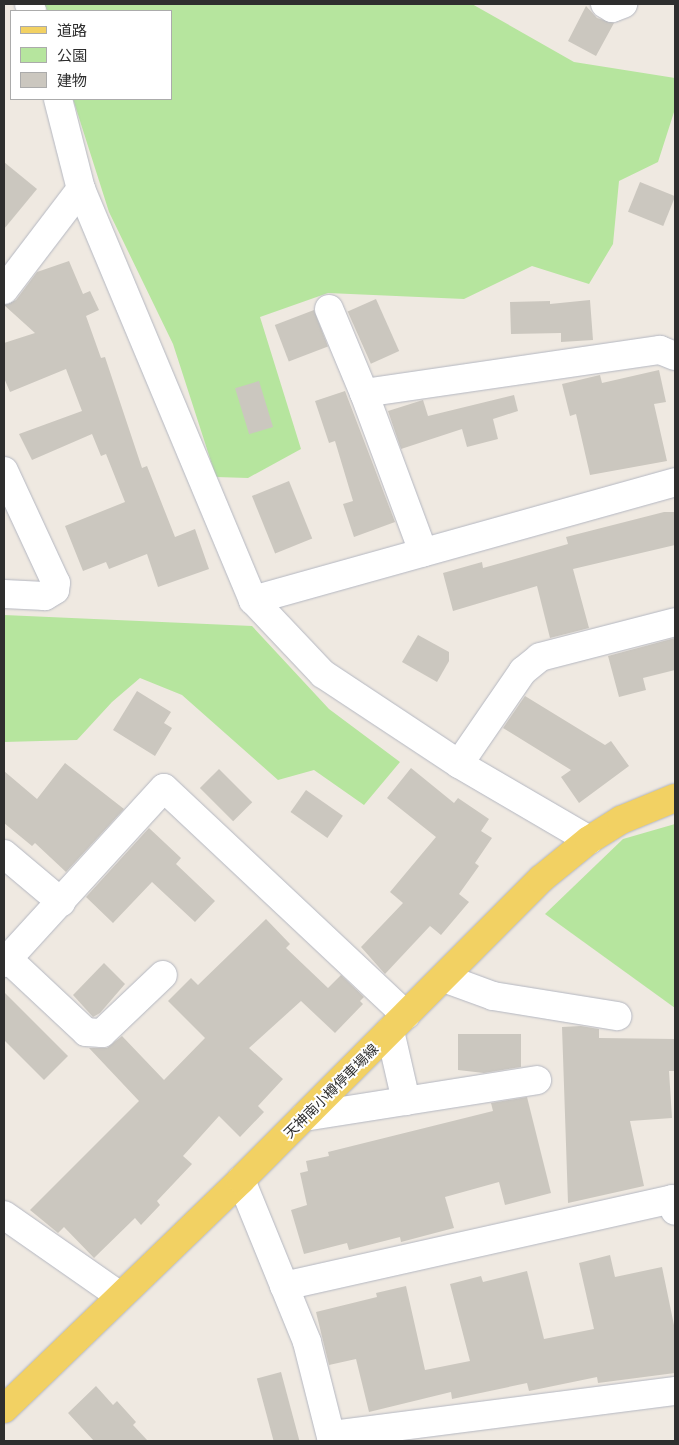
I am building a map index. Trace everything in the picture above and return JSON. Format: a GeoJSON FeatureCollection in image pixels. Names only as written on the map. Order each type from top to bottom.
{"type":"FeatureCollection","features":[{"type":"Feature","properties":{"kind":"main road","name":"天神南小樽停車場線"},"geometry":{"type":"LineString","coordinates":[[4,1409],[241,1180],[541,879],[589,840],[620,820],[675,798]]}},
{"type":"Feature","properties":{"kind":"street"},"geometry":{"type":"LineString","coordinates":[[605,4],[612,8],[623,4]]}},
{"type":"Feature","properties":{"kind":"street"},"geometry":{"type":"LineString","coordinates":[[58,100],[82,189],[253,600],[323,674],[459,764],[589,840]]}},
{"type":"Feature","properties":{"kind":"street"},"geometry":{"type":"LineString","coordinates":[[4,290],[82,189]]}},
{"type":"Feature","properties":{"kind":"street"},"geometry":{"type":"LineString","coordinates":[[329,309],[364,393],[423,552]]}},
{"type":"Feature","properties":{"kind":"street"},"geometry":{"type":"LineString","coordinates":[[364,393],[660,350],[675,356]]}},
{"type":"Feature","properties":{"kind":"street"},"geometry":{"type":"LineString","coordinates":[[4,471],[56,584],[55,590],[45,596],[4,594]]}},
{"type":"Feature","properties":{"kind":"street"},"geometry":{"type":"LineString","coordinates":[[253,600],[675,482]]}},
{"type":"Feature","properties":{"kind":"street"},"geometry":{"type":"LineString","coordinates":[[459,764],[523,671],[540,657],[675,622]]}},
{"type":"Feature","properties":{"kind":"street"},"geometry":{"type":"LineString","coordinates":[[163,975],[102,1033],[86,1032],[6,961],[62,902],[164,788],[398,1023],[406,1101]]}},
{"type":"Feature","properties":{"kind":"street"},"geometry":{"type":"LineString","coordinates":[[4,854],[62,902]]}},
{"type":"Feature","properties":{"kind":"street"},"geometry":{"type":"LineString","coordinates":[[444,978],[493,996],[616,1016]]}},
{"type":"Feature","properties":{"kind":"street"},"geometry":{"type":"LineString","coordinates":[[304,1117],[537,1080]]}},
{"type":"Feature","properties":{"kind":"street"},"geometry":{"type":"LineString","coordinates":[[241,1180],[307,1342],[332,1438],[675,1390]]}},
{"type":"Feature","properties":{"kind":"street"},"geometry":{"type":"LineString","coordinates":[[284,1286],[672,1199],[675,1211]]}},
{"type":"Feature","properties":{"kind":"street"},"geometry":{"type":"LineString","coordinates":[[4,1216],[120,1296]]}},
{"type":"Feature","properties":{"kind":"green space"},"geometry":{"type":"Polygon","coordinates":[[[43,4],[472,4],[574,62],[675,78],[675,109],[658,162],[619,181],[613,244],[589,284],[532,266],[464,299],[328,293],[260,317],[301,449],[248,478],[216,477],[173,344],[109,212],[73,100],[172,100],[172,10],[45,10],[43,4]]]}},
{"type":"Feature","properties":{"kind":"green space"},"geometry":{"type":"Polygon","coordinates":[[[4,615],[252,626],[329,709],[400,762],[364,805],[314,770],[278,780],[182,695],[140,678],[112,702],[77,740],[4,742],[4,615]]]}},
{"type":"Feature","properties":{"kind":"green space"},"geometry":{"type":"Polygon","coordinates":[[[675,824],[675,1008],[545,914],[623,839],[675,824]]]}},
{"type":"Feature","properties":{"kind":"building"},"geometry":{"type":"Polygon","coordinates":[[[586,6],[597,18],[614,23],[596,56],[568,41],[586,6]]]}},
{"type":"Feature","properties":{"kind":"building"},"geometry":{"type":"Polygon","coordinates":[[[4,162],[37,189],[4,229],[4,162]]]}},
{"type":"Feature","properties":{"kind":"building"},"geometry":{"type":"Polygon","coordinates":[[[640,182],[675,196],[663,226],[628,212],[640,182]]]}},
{"type":"Feature","properties":{"kind":"building"},"geometry":{"type":"Polygon","coordinates":[[[69,261],[83,294],[90,291],[99,310],[86,316],[101,358],[105,357],[142,468],[147,466],[175,537],[195,529],[209,569],[158,587],[147,554],[109,569],[106,562],[83,571],[65,526],[125,502],[106,454],[101,456],[92,434],[32,460],[19,434],[82,411],[66,369],[10,392],[4,378],[4,343],[35,333],[4,305],[16,300],[37,272],[69,261]]]}},
{"type":"Feature","properties":{"kind":"building"},"geometry":{"type":"Polygon","coordinates":[[[376,299],[399,351],[371,364],[348,312],[376,299]]]}},
{"type":"Feature","properties":{"kind":"building"},"geometry":{"type":"Polygon","coordinates":[[[590,300],[593,340],[561,342],[561,333],[511,334],[510,302],[550,301],[550,304],[590,300]]]}},
{"type":"Feature","properties":{"kind":"building"},"geometry":{"type":"Polygon","coordinates":[[[314,310],[328,346],[289,361],[275,325],[314,310]]]}},
{"type":"Feature","properties":{"kind":"building"},"geometry":{"type":"Polygon","coordinates":[[[659,370],[666,402],[654,404],[667,461],[590,475],[576,414],[570,416],[562,384],[600,375],[602,383],[659,370]]]}},
{"type":"Feature","properties":{"kind":"building"},"geometry":{"type":"Polygon","coordinates":[[[259,381],[273,427],[249,434],[235,388],[259,381]]]}},
{"type":"Feature","properties":{"kind":"building"},"geometry":{"type":"Polygon","coordinates":[[[345,391],[395,522],[354,537],[343,504],[353,501],[335,441],[329,443],[315,401],[345,391]]]}},
{"type":"Feature","properties":{"kind":"building"},"geometry":{"type":"Polygon","coordinates":[[[514,395],[518,411],[493,419],[498,439],[467,447],[462,429],[401,449],[388,411],[423,400],[428,416],[514,395]]]}},
{"type":"Feature","properties":{"kind":"building"},"geometry":{"type":"Polygon","coordinates":[[[289,481],[312,538],[275,553],[252,496],[289,481]]]}},
{"type":"Feature","properties":{"kind":"building"},"geometry":{"type":"Polygon","coordinates":[[[664,512],[675,512],[675,545],[573,569],[589,628],[550,638],[537,586],[453,611],[443,573],[482,562],[483,568],[568,544],[566,537],[664,512]]]}},
{"type":"Feature","properties":{"kind":"building"},"geometry":{"type":"Polygon","coordinates":[[[418,635],[449,652],[449,661],[437,682],[402,662],[418,635]]]}},
{"type":"Feature","properties":{"kind":"building"},"geometry":{"type":"Polygon","coordinates":[[[675,638],[675,670],[643,678],[646,690],[619,697],[608,656],[675,638]]]}},
{"type":"Feature","properties":{"kind":"building"},"geometry":{"type":"Polygon","coordinates":[[[137,691],[171,712],[164,723],[172,728],[155,756],[113,730],[137,691]]]}},
{"type":"Feature","properties":{"kind":"building"},"geometry":{"type":"Polygon","coordinates":[[[525,696],[605,745],[611,741],[629,766],[579,803],[561,777],[571,770],[503,728],[525,696]]]}},
{"type":"Feature","properties":{"kind":"building"},"geometry":{"type":"Polygon","coordinates":[[[65,763],[124,809],[66,872],[35,843],[32,846],[4,823],[4,771],[37,799],[65,763]]]}},
{"type":"Feature","properties":{"kind":"building"},"geometry":{"type":"Polygon","coordinates":[[[411,768],[454,803],[458,798],[489,819],[481,831],[492,838],[475,863],[479,866],[459,894],[469,902],[441,935],[430,926],[385,974],[361,947],[403,903],[390,892],[436,837],[387,798],[411,768]]]}},
{"type":"Feature","properties":{"kind":"building"},"geometry":{"type":"Polygon","coordinates":[[[219,769],[252,802],[233,821],[200,788],[219,769]]]}},
{"type":"Feature","properties":{"kind":"building"},"geometry":{"type":"Polygon","coordinates":[[[306,790],[343,816],[327,838],[291,812],[306,790]]]}},
{"type":"Feature","properties":{"kind":"building"},"geometry":{"type":"Polygon","coordinates":[[[149,828],[181,858],[176,864],[215,901],[195,922],[152,882],[113,923],[86,897],[149,828]]]}},
{"type":"Feature","properties":{"kind":"building"},"geometry":{"type":"Polygon","coordinates":[[[266,919],[290,944],[286,948],[328,988],[341,975],[364,997],[360,1001],[363,1004],[335,1033],[301,1001],[249,1048],[283,1079],[258,1106],[264,1112],[240,1137],[219,1116],[183,1156],[192,1164],[157,1201],[160,1205],[141,1225],[135,1218],[94,1258],[64,1227],[58,1233],[30,1210],[139,1101],[89,1048],[107,1048],[122,1036],[164,1080],[205,1038],[168,1001],[191,978],[198,985],[266,919]]]}},
{"type":"Feature","properties":{"kind":"building"},"geometry":{"type":"Polygon","coordinates":[[[104,963],[125,984],[100,1013],[93,1017],[73,995],[104,963]]]}},
{"type":"Feature","properties":{"kind":"building"},"geometry":{"type":"Polygon","coordinates":[[[4,992],[68,1056],[44,1080],[4,1040],[4,992]]]}},
{"type":"Feature","properties":{"kind":"building"},"geometry":{"type":"Polygon","coordinates":[[[581,1026],[599,1029],[599,1038],[675,1039],[675,1071],[669,1071],[672,1118],[630,1121],[644,1186],[568,1203],[562,1027],[581,1026]]]}},
{"type":"Feature","properties":{"kind":"building"},"geometry":{"type":"Polygon","coordinates":[[[458,1034],[521,1034],[521,1067],[484,1073],[458,1070],[458,1034]]]}},
{"type":"Feature","properties":{"kind":"building"},"geometry":{"type":"Polygon","coordinates":[[[527,1097],[551,1193],[505,1205],[499,1182],[445,1197],[454,1228],[401,1242],[400,1237],[349,1250],[347,1243],[304,1254],[291,1210],[307,1205],[300,1173],[308,1171],[306,1161],[329,1156],[328,1152],[493,1111],[491,1103],[527,1097]]]}},
{"type":"Feature","properties":{"kind":"building"},"geometry":{"type":"Polygon","coordinates":[[[610,1255],[615,1277],[662,1267],[675,1330],[675,1373],[598,1383],[597,1377],[529,1391],[527,1383],[452,1399],[451,1392],[369,1412],[356,1359],[329,1365],[316,1312],[377,1297],[376,1293],[406,1286],[425,1370],[470,1361],[450,1284],[481,1276],[483,1282],[527,1271],[544,1339],[594,1329],[579,1263],[610,1255]]]}},
{"type":"Feature","properties":{"kind":"building"},"geometry":{"type":"Polygon","coordinates":[[[281,1372],[299,1441],[274,1441],[257,1378],[281,1372]]]}},
{"type":"Feature","properties":{"kind":"building"},"geometry":{"type":"Polygon","coordinates":[[[96,1386],[113,1405],[117,1401],[136,1422],[133,1425],[148,1441],[94,1441],[68,1413],[96,1386]]]}}]}
